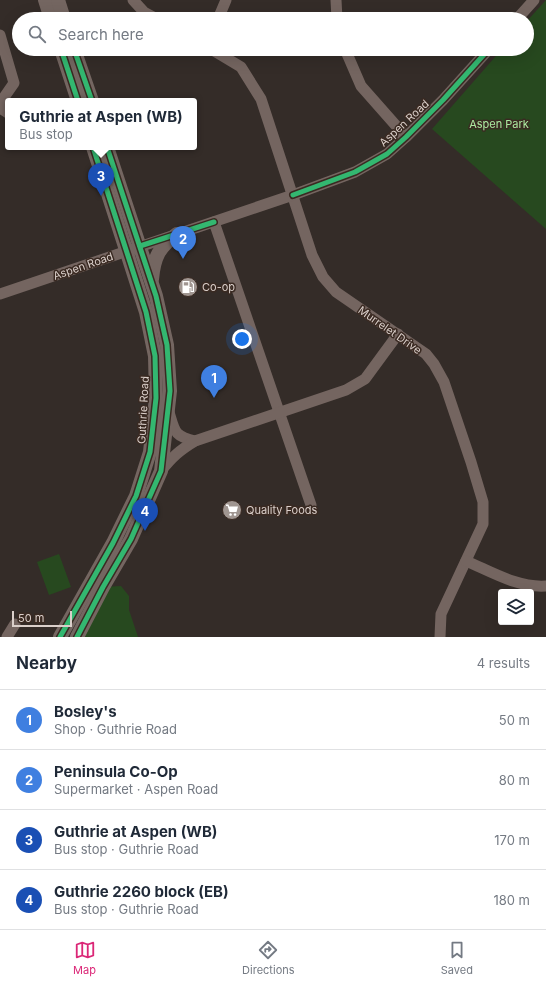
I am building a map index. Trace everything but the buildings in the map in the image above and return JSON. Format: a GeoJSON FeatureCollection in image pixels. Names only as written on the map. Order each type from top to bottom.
{"type":"FeatureCollection","features":[{"type":"Feature","properties":{"kind":"main road"},"geometry":{"type":"LineString","coordinates":[[45,0],[49,12]]}},
{"type":"Feature","properties":{"kind":"main road"},"geometry":{"type":"LineString","coordinates":[[58,0],[62,12]]}},
{"type":"Feature","properties":{"kind":"main road"},"geometry":{"type":"LineString","coordinates":[[63,56],[77,98]]}},
{"type":"Feature","properties":{"kind":"main road"},"geometry":{"type":"LineString","coordinates":[[76,56],[91,98]]}},
{"type":"Feature","properties":{"kind":"main road","name":"Guthrie Road"},"geometry":{"type":"LineString","coordinates":[[77,637],[103,587],[131,539],[161,471],[170,391],[167,345],[152,285],[134,249],[94,150]]}},
{"type":"Feature","properties":{"kind":"main road","name":"Guthrie Road"},"geometry":{"type":"LineString","coordinates":[[60,637],[116,536],[136,496],[150,452],[156,398],[155,356],[134,249],[108,150]]}},
{"type":"Feature","properties":{"kind":"main road"},"geometry":{"type":"LineString","coordinates":[[152,285],[156,257],[165,244],[177,234]]}},
{"type":"Feature","properties":{"kind":"street"},"geometry":{"type":"LineString","coordinates":[[133,0],[144,12]]}},
{"type":"Feature","properties":{"kind":"street"},"geometry":{"type":"LineString","coordinates":[[221,12],[226,0]]}},
{"type":"Feature","properties":{"kind":"street"},"geometry":{"type":"LineString","coordinates":[[336,0],[337,12]]}},
{"type":"Feature","properties":{"kind":"street"},"geometry":{"type":"LineString","coordinates":[[523,12],[534,0]]}},
{"type":"Feature","properties":{"kind":"street"},"geometry":{"type":"LineString","coordinates":[[0,35],[14,83],[0,103]]}},
{"type":"Feature","properties":{"kind":"street","name":"Murrelet Drive"},"geometry":{"type":"LineString","coordinates":[[224,56],[241,66],[261,99],[312,255],[323,277],[336,292],[426,354],[434,364],[444,382],[483,502],[483,524],[441,614],[440,637]]}},
{"type":"Feature","properties":{"kind":"street"},"geometry":{"type":"LineString","coordinates":[[348,56],[361,86],[406,137]]}},
{"type":"Feature","properties":{"kind":"street","name":"Aspen Road"},"geometry":{"type":"LineString","coordinates":[[0,294],[293,195],[355,172],[387,154],[406,137],[443,100],[483,56]]}},
{"type":"Feature","properties":{"kind":"street"},"geometry":{"type":"LineString","coordinates":[[214,222],[311,505]]}},
{"type":"Feature","properties":{"kind":"street"},"geometry":{"type":"LineString","coordinates":[[161,471],[173,456],[183,448],[195,442],[346,390],[366,379],[398,334]]}},
{"type":"Feature","properties":{"kind":"street"},"geometry":{"type":"LineString","coordinates":[[168,409],[174,428],[181,438],[195,442]]}},
{"type":"Feature","properties":{"kind":"street"},"geometry":{"type":"LineString","coordinates":[[466,561],[518,583],[537,587],[546,586]]}},
{"type":"Feature","properties":{"kind":"street"},"geometry":{"type":"LineString","coordinates":[[8,637],[15,624]]}},
{"type":"Feature","properties":{"kind":"green space","name":"Aspen Park"},"geometry":{"type":"Polygon","coordinates":[[[546,0],[546,229],[432,129],[496,56],[534,56],[534,13],[546,0]]]}},
{"type":"Feature","properties":{"kind":"green space"},"geometry":{"type":"Polygon","coordinates":[[[59,554],[71,587],[49,595],[37,562],[59,554]]]}},
{"type":"Feature","properties":{"kind":"green space"},"geometry":{"type":"Polygon","coordinates":[[[121,586],[129,596],[129,610],[138,637],[77,637],[103,587],[121,586]]]}},
{"type":"Feature","properties":{"kind":"cycle path"},"geometry":{"type":"LineString","coordinates":[[63,56],[77,98]]}},
{"type":"Feature","properties":{"kind":"cycle path"},"geometry":{"type":"LineString","coordinates":[[76,56],[91,98]]}},
{"type":"Feature","properties":{"kind":"cycle path"},"geometry":{"type":"LineString","coordinates":[[293,195],[355,172],[387,154],[443,100],[483,56]]}},
{"type":"Feature","properties":{"kind":"cycle path"},"geometry":{"type":"LineString","coordinates":[[60,637],[113,543],[136,496],[150,452],[156,398],[155,356],[146,312],[94,150]]}},
{"type":"Feature","properties":{"kind":"cycle path"},"geometry":{"type":"LineString","coordinates":[[77,637],[103,587],[131,539],[161,471],[170,391],[167,345],[156,296],[108,150]]}},
{"type":"Feature","properties":{"kind":"cycle path"},"geometry":{"type":"LineString","coordinates":[[140,246],[214,222]]}},
{"type":"Feature","properties":{"kind":"place","name":"Guthrie at Aspen (WB)"},"geometry":{"type":"Point","coordinates":[101,196]}},
{"type":"Feature","properties":{"kind":"place","name":"Peninsula Co-Op"},"geometry":{"type":"Point","coordinates":[183,259]}},
{"type":"Feature","properties":{"kind":"place","name":"Co-op"},"geometry":{"type":"Point","coordinates":[188,287]}},
{"type":"Feature","properties":{"kind":"place","name":"Bosley's"},"geometry":{"type":"Point","coordinates":[214,398]}},
{"type":"Feature","properties":{"kind":"place","name":"Quality Foods"},"geometry":{"type":"Point","coordinates":[232,510]}},
{"type":"Feature","properties":{"kind":"place","name":"Guthrie 2260 block (EB)"},"geometry":{"type":"Point","coordinates":[145,531]}}]}
